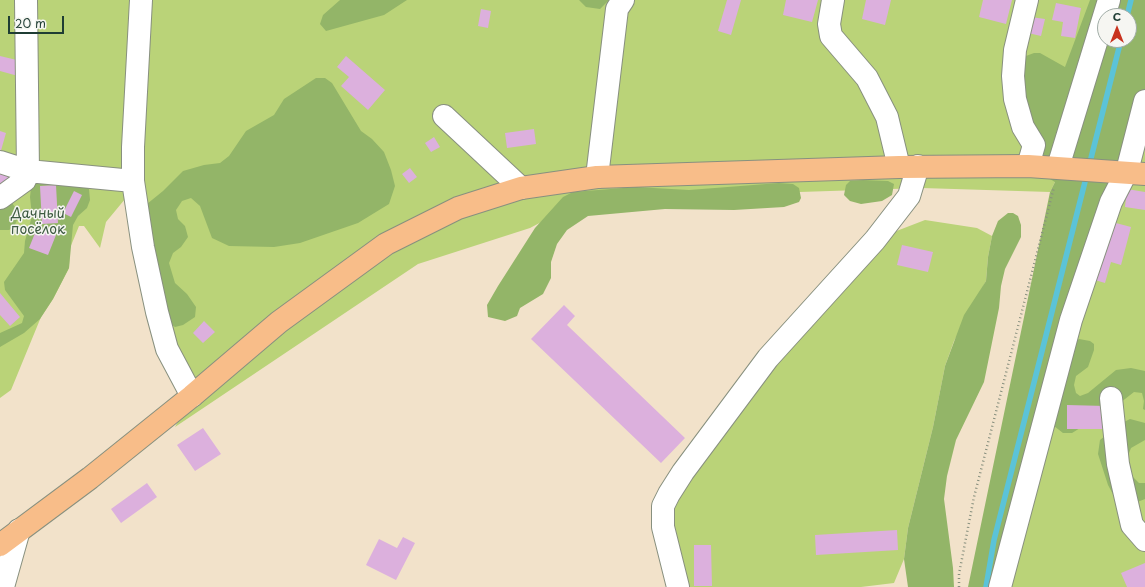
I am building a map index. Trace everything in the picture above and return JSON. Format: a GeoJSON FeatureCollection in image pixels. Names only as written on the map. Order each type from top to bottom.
{"type":"FeatureCollection","features":[{"type":"Feature","properties":{"kind":"main road"},"geometry":{"type":"LineString","coordinates":[[0,545],[90,478],[192,396],[279,322],[386,244],[458,208],[521,188],[598,177],[909,167],[1028,166],[1065,167],[1136,173]]}},
{"type":"Feature","properties":{"kind":"street"},"geometry":{"type":"LineString","coordinates":[[0,198],[25,180],[28,171],[26,0]]}},
{"type":"Feature","properties":{"kind":"street"},"geometry":{"type":"LineString","coordinates":[[142,0],[133,147],[133,181],[143,247],[157,312],[167,349],[192,396]]}},
{"type":"Feature","properties":{"kind":"street"},"geometry":{"type":"LineString","coordinates":[[598,177],[617,9],[623,0]]}},
{"type":"Feature","properties":{"kind":"street"},"geometry":{"type":"LineString","coordinates":[[678,587],[662,527],[662,506],[683,472],[768,358],[875,240],[909,196],[909,167],[887,117],[867,78],[831,36],[829,24],[833,0]]}},
{"type":"Feature","properties":{"kind":"street"},"geometry":{"type":"LineString","coordinates":[[1027,0],[1015,50],[1013,76],[1015,99],[1023,127],[1034,145],[1028,166]]}},
{"type":"Feature","properties":{"kind":"street"},"geometry":{"type":"LineString","coordinates":[[1065,167],[1109,0]]}},
{"type":"Feature","properties":{"kind":"street"},"geometry":{"type":"LineString","coordinates":[[1000,587],[1071,320],[1111,202],[1136,173],[1145,101]]}},
{"type":"Feature","properties":{"kind":"street"},"geometry":{"type":"LineString","coordinates":[[444,116],[521,188]]}},
{"type":"Feature","properties":{"kind":"street"},"geometry":{"type":"LineString","coordinates":[[0,162],[28,171],[133,181]]}},
{"type":"Feature","properties":{"kind":"street"},"geometry":{"type":"LineString","coordinates":[[1111,398],[1115,446],[1132,525],[1145,540]]}},
{"type":"Feature","properties":{"kind":"street"},"geometry":{"type":"LineString","coordinates":[[3,587],[19,530]]}},
{"type":"Feature","properties":{"kind":"path"},"geometry":{"type":"LineString","coordinates":[[959,587],[959,574],[974,497],[1065,167]]}},
{"type":"Feature","properties":{"kind":"green space","name":"Дачный посёлок"},"geometry":{"type":"Polygon","coordinates":[[[0,0],[1145,0],[1145,71],[1055,182],[1050,192],[922,188],[585,199],[530,228],[418,264],[175,427],[192,396],[130,193],[106,222],[100,248],[84,226],[79,226],[70,248],[69,268],[53,299],[41,317],[11,390],[0,398],[0,0]]]}},
{"type":"Feature","properties":{"kind":"green space"},"geometry":{"type":"Polygon","coordinates":[[[340,0],[407,0],[384,15],[326,31],[320,24],[323,15],[340,0]]]}},
{"type":"Feature","properties":{"kind":"green space"},"geometry":{"type":"Polygon","coordinates":[[[579,0],[609,0],[600,9],[586,7],[579,0]]]}},
{"type":"Feature","properties":{"kind":"green space"},"geometry":{"type":"Polygon","coordinates":[[[1090,0],[1145,0],[1145,98],[1000,587],[968,587],[1050,192],[1055,182],[1028,166],[1040,133],[1034,126],[1024,103],[1021,63],[1026,56],[1034,53],[1040,53],[1065,67],[1090,0]]]}},
{"type":"Feature","properties":{"kind":"green space"},"geometry":{"type":"Polygon","coordinates":[[[316,78],[325,78],[332,83],[361,131],[372,139],[384,152],[395,186],[389,204],[358,223],[300,243],[274,247],[229,246],[212,238],[200,206],[191,198],[182,201],[176,210],[178,219],[185,226],[188,237],[181,247],[173,253],[169,263],[175,283],[187,294],[196,307],[195,317],[183,325],[175,327],[171,324],[164,306],[144,214],[147,204],[163,191],[183,171],[204,165],[220,163],[229,156],[246,131],[274,115],[284,99],[316,78]]]}},
{"type":"Feature","properties":{"kind":"green space"},"geometry":{"type":"Polygon","coordinates":[[[1145,98],[1145,587],[1000,587],[1145,98]]]}},
{"type":"Feature","properties":{"kind":"green space","name":"Дачный посёлок"},"geometry":{"type":"Polygon","coordinates":[[[36,180],[83,184],[89,189],[90,200],[87,208],[78,216],[73,225],[69,268],[53,299],[40,319],[24,333],[0,347],[0,333],[22,323],[24,316],[5,290],[4,282],[24,253],[25,241],[32,216],[30,197],[31,188],[36,180]]]}},
{"type":"Feature","properties":{"kind":"green space"},"geometry":{"type":"Polygon","coordinates":[[[850,181],[888,181],[894,184],[892,195],[882,201],[861,204],[850,201],[844,195],[846,185],[850,181]]]}},
{"type":"Feature","properties":{"kind":"green space"},"geometry":{"type":"Polygon","coordinates":[[[779,183],[793,184],[799,188],[801,198],[799,202],[784,207],[734,210],[665,209],[588,216],[567,230],[557,244],[551,262],[551,278],[543,294],[520,308],[517,316],[505,321],[488,317],[487,305],[535,228],[563,197],[573,192],[636,187],[689,190],[779,183]]]}},
{"type":"Feature","properties":{"kind":"green space"},"geometry":{"type":"Polygon","coordinates":[[[0,193],[10,200],[17,210],[17,220],[14,227],[9,230],[0,230],[0,193]]]}},
{"type":"Feature","properties":{"kind":"green space"},"geometry":{"type":"Polygon","coordinates":[[[1008,213],[1013,213],[1018,216],[1021,225],[1021,237],[1005,269],[1001,286],[999,308],[984,382],[956,440],[947,476],[944,499],[954,587],[908,587],[904,559],[908,528],[933,427],[945,366],[964,315],[986,281],[992,236],[998,221],[1008,213]]]}},
{"type":"Feature","properties":{"kind":"green space"},"geometry":{"type":"Polygon","coordinates":[[[925,220],[977,228],[992,236],[986,281],[954,341],[945,366],[933,427],[908,528],[904,559],[894,583],[861,587],[684,587],[666,506],[751,380],[881,237],[925,220]]]}},
{"type":"Feature","properties":{"kind":"green space"},"geometry":{"type":"Polygon","coordinates":[[[1079,339],[1090,341],[1094,344],[1094,350],[1088,367],[1076,376],[1074,385],[1076,393],[1080,396],[1088,393],[1116,370],[1131,368],[1145,371],[1145,410],[1143,409],[1144,401],[1142,393],[1134,392],[1116,406],[1072,433],[1063,433],[1054,426],[1053,419],[1074,343],[1079,339]]]}},
{"type":"Feature","properties":{"kind":"green space"},"geometry":{"type":"Polygon","coordinates":[[[1130,419],[1145,423],[1145,440],[1131,448],[1127,458],[1128,467],[1132,476],[1139,483],[1145,483],[1145,499],[1135,503],[1116,500],[1108,485],[1098,454],[1100,440],[1120,424],[1130,419]]]}},
{"type":"Feature","properties":{"kind":"building"},"geometry":{"type":"Polygon","coordinates":[[[727,0],[741,0],[731,35],[718,31],[727,0]]]}},
{"type":"Feature","properties":{"kind":"building"},"geometry":{"type":"Polygon","coordinates":[[[786,0],[818,0],[812,22],[783,15],[786,0]]]}},
{"type":"Feature","properties":{"kind":"building"},"geometry":{"type":"Polygon","coordinates":[[[866,0],[891,0],[885,25],[862,19],[866,0]]]}},
{"type":"Feature","properties":{"kind":"building"},"geometry":{"type":"Polygon","coordinates":[[[983,0],[1012,0],[1006,24],[979,17],[983,0]]]}},
{"type":"Feature","properties":{"kind":"building"},"geometry":{"type":"Polygon","coordinates":[[[1056,3],[1081,8],[1075,38],[1061,36],[1063,22],[1052,20],[1056,3]]]}},
{"type":"Feature","properties":{"kind":"building"},"geometry":{"type":"Polygon","coordinates":[[[481,9],[491,11],[488,28],[478,26],[481,9]]]}},
{"type":"Feature","properties":{"kind":"building"},"geometry":{"type":"Polygon","coordinates":[[[1031,17],[1045,19],[1041,36],[1028,33],[1031,17]]]}},
{"type":"Feature","properties":{"kind":"building"},"geometry":{"type":"Polygon","coordinates":[[[0,56],[21,61],[18,76],[0,71],[0,56]]]}},
{"type":"Feature","properties":{"kind":"building"},"geometry":{"type":"Polygon","coordinates":[[[346,56],[385,90],[368,110],[341,86],[349,77],[337,67],[346,56]]]}},
{"type":"Feature","properties":{"kind":"building"},"geometry":{"type":"Polygon","coordinates":[[[534,129],[536,144],[507,148],[505,133],[534,129]]]}},
{"type":"Feature","properties":{"kind":"building"},"geometry":{"type":"Polygon","coordinates":[[[0,131],[6,133],[0,154],[0,131]]]}},
{"type":"Feature","properties":{"kind":"building"},"geometry":{"type":"Polygon","coordinates":[[[434,137],[440,147],[431,152],[425,143],[434,137]]]}},
{"type":"Feature","properties":{"kind":"building"},"geometry":{"type":"Polygon","coordinates":[[[410,168],[417,177],[409,183],[402,174],[410,168]]]}},
{"type":"Feature","properties":{"kind":"building"},"geometry":{"type":"Polygon","coordinates":[[[0,174],[9,176],[6,188],[0,187],[0,174]]]}},
{"type":"Feature","properties":{"kind":"building"},"geometry":{"type":"Polygon","coordinates":[[[56,185],[58,223],[42,224],[40,186],[56,185]]]}},
{"type":"Feature","properties":{"kind":"building"},"geometry":{"type":"Polygon","coordinates":[[[1127,189],[1145,192],[1145,210],[1125,207],[1127,189]]]}},
{"type":"Feature","properties":{"kind":"building"},"geometry":{"type":"Polygon","coordinates":[[[74,191],[82,195],[71,217],[63,213],[74,191]]]}},
{"type":"Feature","properties":{"kind":"building"},"geometry":{"type":"Polygon","coordinates":[[[1112,222],[1131,227],[1121,265],[1111,262],[1105,283],[1095,280],[1112,222]]]}},
{"type":"Feature","properties":{"kind":"building"},"geometry":{"type":"Polygon","coordinates":[[[37,228],[56,235],[48,255],[29,248],[37,228]]]}},
{"type":"Feature","properties":{"kind":"building"},"geometry":{"type":"Polygon","coordinates":[[[902,245],[933,252],[928,272],[897,265],[902,245]]]}},
{"type":"Feature","properties":{"kind":"building"},"geometry":{"type":"Polygon","coordinates":[[[0,293],[20,317],[10,326],[0,315],[0,293]]]}},
{"type":"Feature","properties":{"kind":"building"},"geometry":{"type":"Polygon","coordinates":[[[564,305],[575,316],[567,325],[685,438],[661,463],[531,339],[564,305]]]}},
{"type":"Feature","properties":{"kind":"building"},"geometry":{"type":"Polygon","coordinates":[[[204,321],[215,332],[203,343],[193,333],[204,321]]]}},
{"type":"Feature","properties":{"kind":"building"},"geometry":{"type":"Polygon","coordinates":[[[1067,405],[1106,406],[1105,429],[1067,429],[1067,405]]]}},
{"type":"Feature","properties":{"kind":"building"},"geometry":{"type":"Polygon","coordinates":[[[203,428],[221,454],[195,471],[177,445],[203,428]]]}},
{"type":"Feature","properties":{"kind":"building"},"geometry":{"type":"Polygon","coordinates":[[[147,483],[157,497],[121,523],[111,509],[147,483]]]}},
{"type":"Feature","properties":{"kind":"building"},"geometry":{"type":"Polygon","coordinates":[[[897,530],[898,550],[816,555],[815,535],[897,530]]]}},
{"type":"Feature","properties":{"kind":"building"},"geometry":{"type":"Polygon","coordinates":[[[403,537],[415,543],[396,580],[366,565],[379,539],[397,548],[403,537]]]}},
{"type":"Feature","properties":{"kind":"building"},"geometry":{"type":"Polygon","coordinates":[[[694,545],[711,545],[712,586],[694,586],[694,545]]]}},
{"type":"Feature","properties":{"kind":"building"},"geometry":{"type":"Polygon","coordinates":[[[1145,563],[1145,587],[1127,587],[1121,573],[1145,563]]]}},
{"type":"Feature","properties":{"kind":"waterway"},"geometry":{"type":"LineString","coordinates":[[1129,8],[1131,0]]}},
{"type":"Feature","properties":{"kind":"waterway"},"geometry":{"type":"LineString","coordinates":[[1089,166],[1119,48]]}},
{"type":"Feature","properties":{"kind":"waterway"},"geometry":{"type":"LineString","coordinates":[[986,587],[994,540],[1087,174]]}}]}
